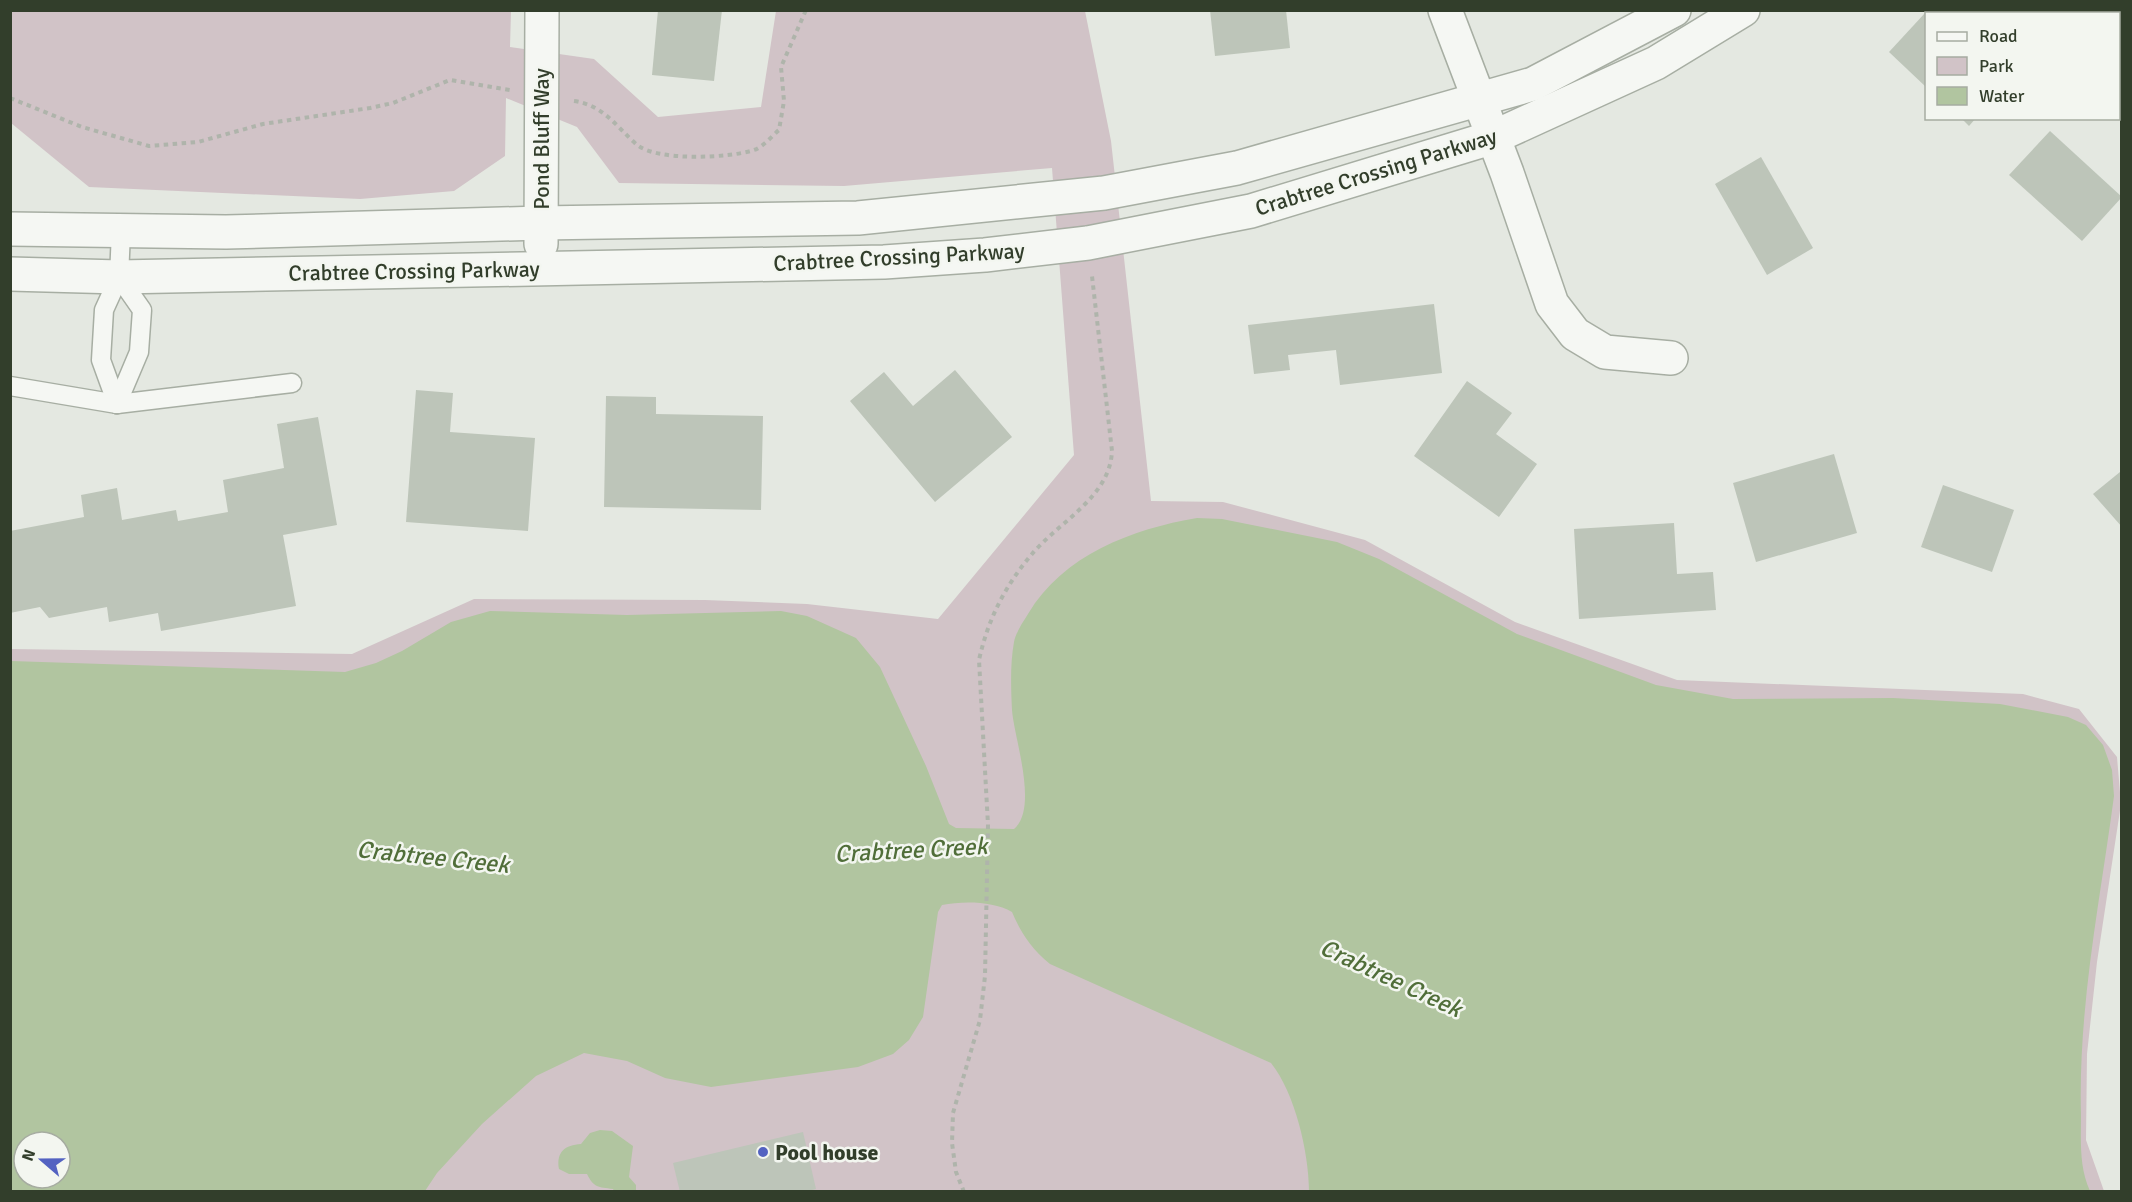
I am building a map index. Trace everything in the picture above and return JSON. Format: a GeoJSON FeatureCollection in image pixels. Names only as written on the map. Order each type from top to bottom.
{"type":"FeatureCollection","features":[{"type":"Feature","properties":{"kind":"street","name":"Pond Bluff Way"},"geometry":{"type":"LineString","coordinates":[[541,267],[542,10]]}},
{"type":"Feature","properties":{"kind":"street"},"geometry":{"type":"LineString","coordinates":[[1445,10],[1494,137],[1552,304],[1575,334],[1605,352],[1671,358]]}},
{"type":"Feature","properties":{"kind":"street","name":"Crabtree Crossing Parkway"},"geometry":{"type":"LineString","coordinates":[[10,229],[226,232],[540,223],[858,218],[1104,194],[1237,168],[1480,101],[1533,84],[1674,10]]}},
{"type":"Feature","properties":{"kind":"street","name":"Crabtree Crossing Parkway"},"geometry":{"type":"LineString","coordinates":[[10,274],[119,277],[884,262],[985,255],[1088,243],[1251,211],[1494,137],[1656,63],[1743,10]]}},
{"type":"Feature","properties":{"kind":"lane"},"geometry":{"type":"LineString","coordinates":[[117,404],[101,360],[104,310],[119,277],[121,232]]}},
{"type":"Feature","properties":{"kind":"lane"},"geometry":{"type":"LineString","coordinates":[[117,404],[139,351],[142,310],[119,277]]}},
{"type":"Feature","properties":{"kind":"lane"},"geometry":{"type":"LineString","coordinates":[[10,386],[117,404],[292,382]]}},
{"type":"Feature","properties":{"kind":"path"},"geometry":{"type":"LineString","coordinates":[[564,99],[590,103],[617,123],[638,146],[669,156],[708,156],[755,150],[779,130],[784,101],[781,67],[806,10]]}},
{"type":"Feature","properties":{"kind":"path"},"geometry":{"type":"LineString","coordinates":[[10,98],[82,127],[149,146],[198,142],[263,124],[393,103],[450,80],[519,91]]}},
{"type":"Feature","properties":{"kind":"path"},"geometry":{"type":"LineString","coordinates":[[964,1191],[956,1172],[952,1143],[953,1113],[980,1020],[985,976],[988,825],[979,660],[985,634],[996,607],[1013,578],[1034,552],[1097,490],[1107,478],[1111,466],[1108,407],[1088,243]]}},
{"type":"Feature","properties":{"kind":"green space"},"geometry":{"type":"Polygon","coordinates":[[[10,11],[511,11],[510,47],[594,59],[658,117],[761,107],[776,11],[1085,11],[1111,141],[1151,501],[1223,502],[1365,540],[1515,622],[1677,680],[2023,694],[2079,709],[2117,757],[2121,804],[2097,962],[2087,1054],[2086,1140],[2104,1191],[11,1191],[11,649],[352,654],[474,599],[705,600],[807,604],[938,619],[1074,455],[1052,168],[844,186],[619,183],[577,127],[506,98],[505,156],[454,191],[360,199],[89,187],[11,123],[10,11]]]}},
{"type":"Feature","properties":{"kind":"water","name":"Crabtree Creek"},"geometry":{"type":"Polygon","coordinates":[[[1197,518],[1222,519],[1337,542],[1379,559],[1517,634],[1656,685],[1733,699],[1893,698],[2000,704],[2068,717],[2086,725],[2103,745],[2112,770],[2114,796],[2091,955],[2083,1034],[2081,1154],[2090,1191],[1309,1191],[1303,1142],[1294,1107],[1280,1076],[1271,1063],[1050,964],[1028,941],[1012,912],[987,904],[959,903],[942,905],[938,912],[923,1017],[909,1040],[893,1054],[858,1067],[711,1087],[665,1078],[627,1061],[584,1053],[536,1076],[482,1124],[437,1173],[425,1191],[11,1191],[11,661],[345,672],[376,663],[402,651],[451,622],[490,611],[627,615],[781,611],[807,616],[856,638],[880,667],[926,766],[949,824],[956,828],[1014,829],[1021,819],[1025,805],[1023,772],[1012,710],[1012,659],[1018,631],[1043,593],[1060,576],[1101,548],[1148,529],[1197,518]]]}},
{"type":"Feature","properties":{"kind":"water"},"geometry":{"type":"Polygon","coordinates":[[[600,1130],[612,1131],[633,1146],[629,1177],[636,1185],[636,1191],[614,1191],[600,1187],[592,1182],[587,1174],[569,1174],[559,1169],[560,1154],[566,1148],[581,1144],[590,1133],[600,1130]]]}},
{"type":"Feature","properties":{"kind":"building"},"geometry":{"type":"Polygon","coordinates":[[[658,10],[722,10],[714,81],[652,75],[658,10]]]}},
{"type":"Feature","properties":{"kind":"building"},"geometry":{"type":"Polygon","coordinates":[[[1210,10],[1286,10],[1290,48],[1215,56],[1210,10]]]}},
{"type":"Feature","properties":{"kind":"building"},"geometry":{"type":"Polygon","coordinates":[[[1925,13],[1925,86],[1889,52],[1925,13]]]}},
{"type":"Feature","properties":{"kind":"building"},"geometry":{"type":"Polygon","coordinates":[[[1963,120],[1974,120],[1969,126],[1963,120]]]}},
{"type":"Feature","properties":{"kind":"building"},"geometry":{"type":"Polygon","coordinates":[[[2050,131],[2122,197],[2082,241],[2009,175],[2050,131]]]}},
{"type":"Feature","properties":{"kind":"building"},"geometry":{"type":"Polygon","coordinates":[[[1761,157],[1813,248],[1767,275],[1715,184],[1761,157]]]}},
{"type":"Feature","properties":{"kind":"building"},"geometry":{"type":"Polygon","coordinates":[[[1434,304],[1442,373],[1340,385],[1336,350],[1288,355],[1290,370],[1254,374],[1248,325],[1434,304]]]}},
{"type":"Feature","properties":{"kind":"building"},"geometry":{"type":"Polygon","coordinates":[[[955,370],[1012,437],[935,502],[850,401],[884,372],[913,406],[955,370]]]}},
{"type":"Feature","properties":{"kind":"building"},"geometry":{"type":"Polygon","coordinates":[[[1467,381],[1512,413],[1496,434],[1537,464],[1499,517],[1414,456],[1467,381]]]}},
{"type":"Feature","properties":{"kind":"building"},"geometry":{"type":"Polygon","coordinates":[[[416,390],[453,393],[450,432],[535,438],[528,531],[406,522],[416,390]]]}},
{"type":"Feature","properties":{"kind":"building"},"geometry":{"type":"Polygon","coordinates":[[[606,396],[656,397],[656,414],[763,416],[761,510],[604,507],[606,396]]]}},
{"type":"Feature","properties":{"kind":"building"},"geometry":{"type":"Polygon","coordinates":[[[318,417],[337,525],[283,535],[296,606],[161,631],[158,613],[109,622],[107,607],[49,618],[40,607],[10,613],[10,531],[84,517],[81,495],[117,488],[122,520],[176,510],[178,521],[228,512],[223,480],[284,468],[277,424],[318,417]]]}},
{"type":"Feature","properties":{"kind":"building"},"geometry":{"type":"Polygon","coordinates":[[[1834,454],[1857,533],[1756,562],[1733,483],[1834,454]]]}},
{"type":"Feature","properties":{"kind":"building"},"geometry":{"type":"Polygon","coordinates":[[[2120,472],[2122,474],[2122,527],[2093,494],[2120,472]]]}},
{"type":"Feature","properties":{"kind":"building"},"geometry":{"type":"Polygon","coordinates":[[[1943,485],[2014,510],[1992,572],[1921,547],[1943,485]]]}},
{"type":"Feature","properties":{"kind":"building"},"geometry":{"type":"Polygon","coordinates":[[[1674,523],[1677,574],[1713,572],[1716,610],[1579,619],[1574,529],[1674,523]]]}},
{"type":"Feature","properties":{"kind":"building","name":"Pool house"},"geometry":{"type":"Polygon","coordinates":[[[803,1132],[816,1189],[804,1192],[680,1192],[673,1163],[803,1132]]]}},
{"type":"Feature","properties":{"kind":"place","name":"Pool house"},"geometry":{"type":"Point","coordinates":[763,1152]}}]}
